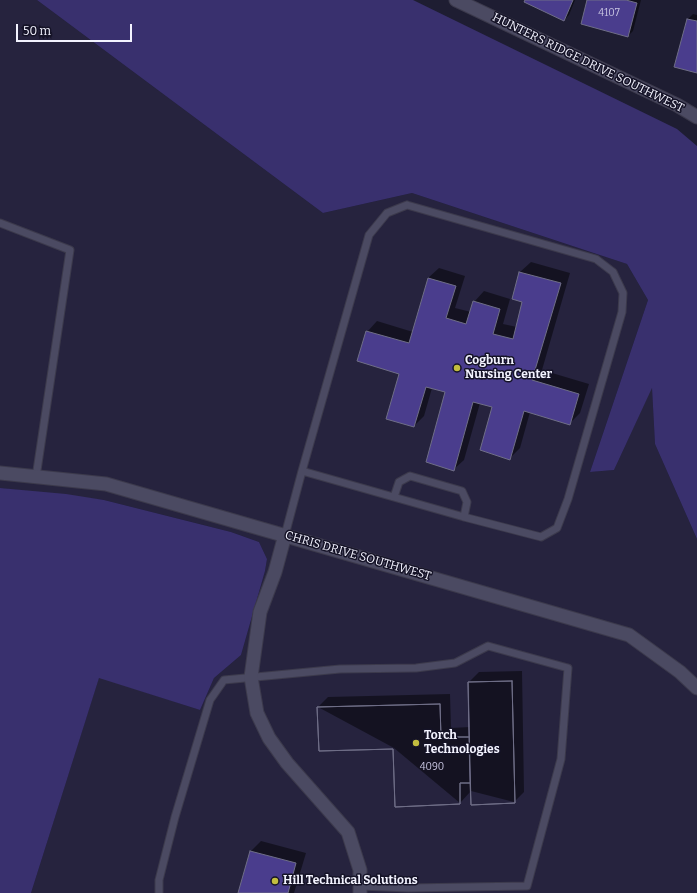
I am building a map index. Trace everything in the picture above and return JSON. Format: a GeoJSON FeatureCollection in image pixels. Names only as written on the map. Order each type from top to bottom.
{"type":"FeatureCollection","features":[{"type":"Feature","properties":{"kind":"street","name":"HUNTERS RIDGE DRIVE SOUTHWEST"},"geometry":{"type":"LineString","coordinates":[[456,0],[663,98],[694,111]]}},
{"type":"Feature","properties":{"kind":"street","name":"CHRIS DRIVE SOUTHWEST"},"geometry":{"type":"LineString","coordinates":[[0,473],[106,484],[629,635],[680,672],[697,688]]}},
{"type":"Feature","properties":{"kind":"street"},"geometry":{"type":"LineString","coordinates":[[285,535],[275,572],[260,612],[252,677],[257,713],[269,738],[288,763],[348,832],[360,870],[360,890]]}},
{"type":"Feature","properties":{"kind":"lane"},"geometry":{"type":"LineString","coordinates":[[285,535],[302,471],[369,235],[386,213],[407,205],[596,259],[613,272],[623,293],[622,312],[568,499],[557,528],[541,536],[464,517],[302,471]]}},
{"type":"Feature","properties":{"kind":"lane"},"geometry":{"type":"LineString","coordinates":[[0,223],[70,250],[36,477]]}},
{"type":"Feature","properties":{"kind":"lane"},"geometry":{"type":"LineString","coordinates":[[394,497],[399,482],[410,476],[462,491],[467,502],[464,517]]}},
{"type":"Feature","properties":{"kind":"lane"},"geometry":{"type":"LineString","coordinates":[[159,893],[159,880],[175,817],[210,700],[224,680],[340,669],[416,668],[455,663],[488,646],[568,668],[561,759],[527,886],[360,890]]}},
{"type":"Feature","properties":{"kind":"shaded area"},"geometry":{"type":"Polygon","coordinates":[[[0,0],[37,0],[323,213],[412,193],[627,264],[648,300],[590,472],[614,470],[652,387],[655,444],[697,539],[697,893],[31,893],[99,677],[200,710],[214,678],[241,655],[265,571],[267,559],[259,542],[231,532],[104,500],[0,488],[0,0]]]}},
{"type":"Feature","properties":{"kind":"shaded area"},"geometry":{"type":"Polygon","coordinates":[[[37,0],[413,0],[677,129],[697,146],[697,539],[655,444],[652,388],[614,470],[590,472],[648,300],[627,264],[412,193],[323,213],[37,0]]]}},
{"type":"Feature","properties":{"kind":"shaded area"},"geometry":{"type":"Polygon","coordinates":[[[0,488],[66,494],[104,500],[231,532],[259,542],[267,559],[265,571],[241,655],[214,678],[200,710],[99,678],[31,893],[0,893],[0,488]]]}},
{"type":"Feature","properties":{"kind":"building"},"geometry":{"type":"Polygon","coordinates":[[[525,0],[573,0],[564,21],[524,2],[525,0]]]}},
{"type":"Feature","properties":{"kind":"building"},"geometry":{"type":"Polygon","coordinates":[[[587,0],[626,0],[637,3],[628,37],[581,24],[587,0]]]}},
{"type":"Feature","properties":{"kind":"building"},"geometry":{"type":"Polygon","coordinates":[[[687,19],[697,21],[697,73],[674,67],[687,19]]]}},
{"type":"Feature","properties":{"kind":"building","name":"Cogburn Nursing Center"},"geometry":{"type":"Polygon","coordinates":[[[519,272],[561,283],[532,380],[579,394],[570,425],[524,411],[510,460],[480,450],[492,407],[473,402],[454,471],[426,462],[445,392],[426,387],[414,427],[386,419],[399,374],[357,361],[366,331],[409,343],[428,278],[456,286],[446,318],[466,324],[473,301],[500,309],[493,334],[513,339],[522,302],[512,299],[519,272]]]}},
{"type":"Feature","properties":{"kind":"building","name":"Torch Technologies"},"geometry":{"type":"Polygon","coordinates":[[[512,681],[515,803],[471,805],[470,783],[460,783],[460,804],[395,807],[393,749],[319,751],[317,707],[440,704],[441,737],[469,737],[468,682],[512,681]]]}},
{"type":"Feature","properties":{"kind":"building"},"geometry":{"type":"Polygon","coordinates":[[[512,681],[515,803],[471,805],[468,682],[512,681]]]}},
{"type":"Feature","properties":{"kind":"building","name":"Torch Technologies"},"geometry":{"type":"Polygon","coordinates":[[[440,704],[441,737],[469,737],[470,783],[460,783],[460,804],[395,807],[393,749],[319,751],[317,707],[440,704]]]}},
{"type":"Feature","properties":{"kind":"building"},"geometry":{"type":"Polygon","coordinates":[[[250,851],[296,863],[288,893],[238,893],[250,851]]]}},
{"type":"Feature","properties":{"kind":"place","name":"Cogburn Nursing Center"},"geometry":{"type":"Point","coordinates":[457,368]}},
{"type":"Feature","properties":{"kind":"place","name":"Torch Technologies"},"geometry":{"type":"Point","coordinates":[416,743]}},
{"type":"Feature","properties":{"kind":"place","name":"Hill Technical Solutions"},"geometry":{"type":"Point","coordinates":[275,881]}}]}
